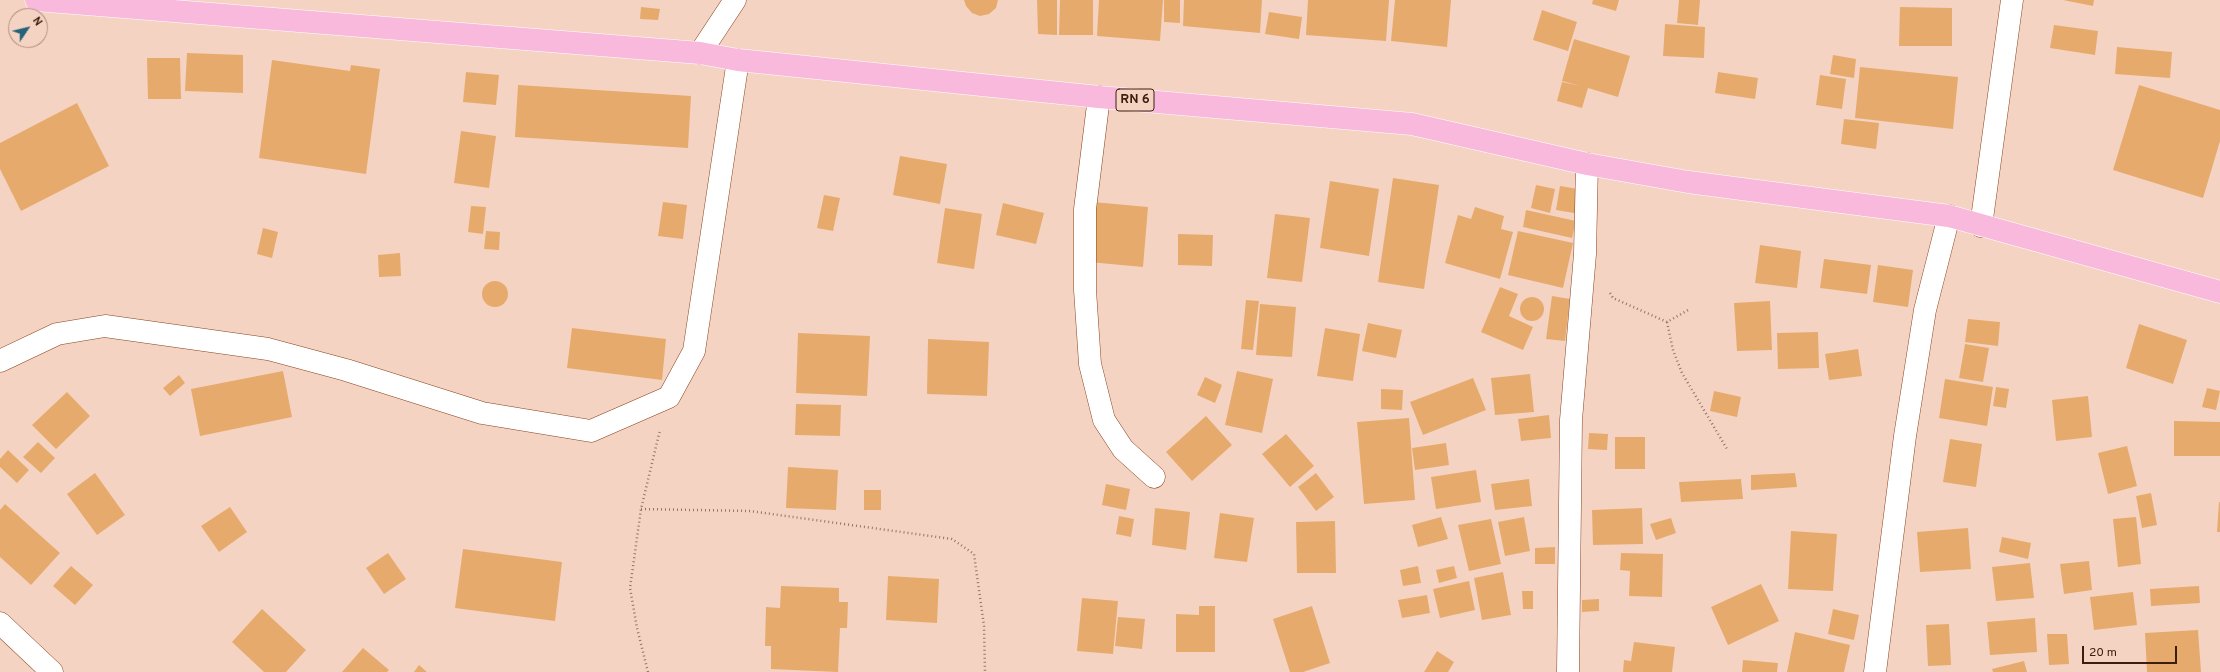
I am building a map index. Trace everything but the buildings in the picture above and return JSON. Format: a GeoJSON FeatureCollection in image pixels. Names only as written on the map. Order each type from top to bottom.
{"type":"FeatureCollection","features":[{"type":"Feature","properties":{"kind":"main road","name":"RN 6"},"geometry":{"type":"LineString","coordinates":[[36,0],[700,53],[738,60],[1099,96],[1412,124],[1587,164],[1688,182],[1949,216],[2220,292]]}},
{"type":"Feature","properties":{"kind":"street"},"geometry":{"type":"LineString","coordinates":[[700,53],[735,0]]}},
{"type":"Feature","properties":{"kind":"street"},"geometry":{"type":"LineString","coordinates":[[1981,226],[2012,0]]}},
{"type":"Feature","properties":{"kind":"street"},"geometry":{"type":"LineString","coordinates":[[0,361],[57,334],[105,326],[268,349],[346,370],[482,413],[591,431],[669,397],[694,351],[738,60]]}},
{"type":"Feature","properties":{"kind":"street"},"geometry":{"type":"LineString","coordinates":[[1099,96],[1085,209],[1085,290],[1090,364],[1104,420],[1123,449],[1154,477]]}},
{"type":"Feature","properties":{"kind":"street"},"geometry":{"type":"LineString","coordinates":[[1568,672],[1571,420],[1585,254],[1587,164]]}},
{"type":"Feature","properties":{"kind":"street"},"geometry":{"type":"LineString","coordinates":[[1875,672],[1905,436],[1925,310],[1949,216]]}},
{"type":"Feature","properties":{"kind":"street"},"geometry":{"type":"LineString","coordinates":[[0,623],[52,672]]}},
{"type":"Feature","properties":{"kind":"path"},"geometry":{"type":"LineString","coordinates":[[1609,291],[1613,298],[1667,322]]}},
{"type":"Feature","properties":{"kind":"path"},"geometry":{"type":"LineString","coordinates":[[1667,322],[1690,309]]}},
{"type":"Feature","properties":{"kind":"path"},"geometry":{"type":"LineString","coordinates":[[1667,322],[1673,350],[1682,373],[1727,449]]}},
{"type":"Feature","properties":{"kind":"path"},"geometry":{"type":"LineString","coordinates":[[648,672],[637,628],[630,588],[641,510],[669,397]]}},
{"type":"Feature","properties":{"kind":"path"},"geometry":{"type":"LineString","coordinates":[[641,510],[750,511],[952,539],[974,554],[984,626],[985,672]]}}]}
